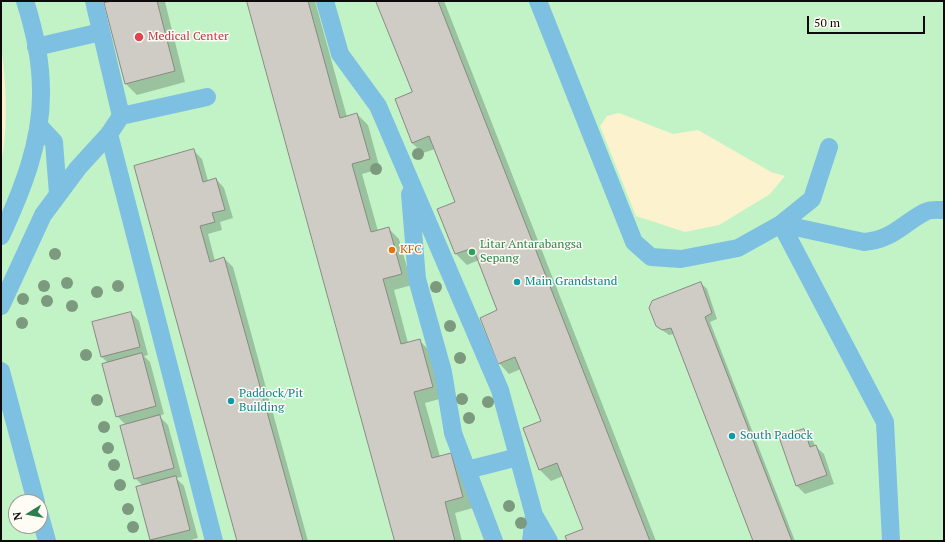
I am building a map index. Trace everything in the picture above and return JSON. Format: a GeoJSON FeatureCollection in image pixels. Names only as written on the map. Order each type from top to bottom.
{"type":"FeatureCollection","features":[{"type":"Feature","properties":{"kind":"street"},"geometry":{"type":"LineString","coordinates":[[1,236],[20,194],[39,126],[41,90],[36,47],[25,1]]}},
{"type":"Feature","properties":{"kind":"street"},"geometry":{"type":"LineString","coordinates":[[94,1],[121,116]]}},
{"type":"Feature","properties":{"kind":"street"},"geometry":{"type":"LineString","coordinates":[[325,1],[340,54],[378,106],[500,390],[534,515],[549,541]]}},
{"type":"Feature","properties":{"kind":"street"},"geometry":{"type":"LineString","coordinates":[[538,1],[634,242],[652,257],[682,259],[738,248],[781,224],[812,199],[829,147]]}},
{"type":"Feature","properties":{"kind":"street"},"geometry":{"type":"LineString","coordinates":[[36,47],[101,32]]}},
{"type":"Feature","properties":{"kind":"street"},"geometry":{"type":"LineString","coordinates":[[1,306],[43,216],[78,168],[109,134],[121,116],[207,97]]}},
{"type":"Feature","properties":{"kind":"street"},"geometry":{"type":"LineString","coordinates":[[39,126],[54,142],[58,194]]}},
{"type":"Feature","properties":{"kind":"street"},"geometry":{"type":"LineString","coordinates":[[109,134],[214,541]]}},
{"type":"Feature","properties":{"kind":"street"},"geometry":{"type":"LineString","coordinates":[[409,178],[417,279],[443,372],[453,433],[494,541]]}},
{"type":"Feature","properties":{"kind":"street"},"geometry":{"type":"LineString","coordinates":[[781,224],[864,242],[878,241],[894,234],[927,211],[944,210]]}},
{"type":"Feature","properties":{"kind":"street"},"geometry":{"type":"LineString","coordinates":[[781,224],[885,422],[891,541]]}},
{"type":"Feature","properties":{"kind":"street"},"geometry":{"type":"LineString","coordinates":[[1,371],[34,494]]}},
{"type":"Feature","properties":{"kind":"street"},"geometry":{"type":"LineString","coordinates":[[467,470],[518,457]]}},
{"type":"Feature","properties":{"kind":"street"},"geometry":{"type":"LineString","coordinates":[[531,541],[534,515]]}},
{"type":"Feature","properties":{"kind":"green space","name":"Litar Antarabangsa Sepang"},"geometry":{"type":"Polygon","coordinates":[[[1,1],[944,1],[944,541],[1,541],[1,1]]]}},
{"type":"Feature","properties":{"kind":"sand"},"geometry":{"type":"Polygon","coordinates":[[[1,45],[6,120],[4,150],[1,163],[1,45]]]}},
{"type":"Feature","properties":{"kind":"sand"},"geometry":{"type":"Polygon","coordinates":[[[619,113],[673,134],[698,130],[771,172],[785,176],[770,194],[719,225],[685,232],[636,216],[600,126],[607,116],[619,113]]]}},
{"type":"Feature","properties":{"kind":"building","name":"Medical Center"},"geometry":{"type":"Polygon","coordinates":[[[113,1],[157,1],[175,71],[125,84],[104,3],[113,1]]]}},
{"type":"Feature","properties":{"kind":"building"},"geometry":{"type":"Polygon","coordinates":[[[247,1],[308,1],[340,118],[357,113],[370,159],[352,164],[371,232],[389,227],[402,274],[383,279],[401,344],[420,339],[433,387],[414,392],[432,458],[451,453],[463,497],[445,502],[455,541],[395,541],[247,1]]]}},
{"type":"Feature","properties":{"kind":"building","name":"Main Grandstand"},"geometry":{"type":"Polygon","coordinates":[[[376,1],[438,1],[650,541],[567,541],[565,536],[583,529],[557,463],[539,470],[523,428],[541,421],[515,357],[498,364],[480,318],[497,310],[473,248],[455,254],[437,209],[455,202],[429,136],[412,143],[395,99],[412,92],[376,1]]]}},
{"type":"Feature","properties":{"kind":"building","name":"Paddock/Pit Building"},"geometry":{"type":"Polygon","coordinates":[[[194,149],[203,182],[216,178],[225,210],[212,213],[215,222],[200,226],[210,262],[224,257],[303,541],[237,541],[134,166],[194,149]]]}},
{"type":"Feature","properties":{"kind":"building","name":"South Padock"},"geometry":{"type":"Polygon","coordinates":[[[701,282],[712,313],[705,317],[792,541],[753,541],[671,328],[662,330],[656,326],[649,308],[652,301],[701,282]]]}},
{"type":"Feature","properties":{"kind":"building"},"geometry":{"type":"Polygon","coordinates":[[[131,312],[140,347],[101,357],[92,322],[131,312]]]}},
{"type":"Feature","properties":{"kind":"building"},"geometry":{"type":"Polygon","coordinates":[[[142,353],[156,406],[116,417],[102,364],[142,353]]]}},
{"type":"Feature","properties":{"kind":"building"},"geometry":{"type":"Polygon","coordinates":[[[160,415],[174,468],[134,479],[120,426],[160,415]]]}},
{"type":"Feature","properties":{"kind":"building"},"geometry":{"type":"Polygon","coordinates":[[[804,429],[810,447],[816,445],[827,475],[796,486],[779,437],[804,429]]]}},
{"type":"Feature","properties":{"kind":"building"},"geometry":{"type":"Polygon","coordinates":[[[176,476],[190,530],[150,540],[136,487],[176,476]]]}},
{"type":"Feature","properties":{"kind":"place","name":"Medical Center"},"geometry":{"type":"Point","coordinates":[139,37]}},
{"type":"Feature","properties":{"kind":"place","name":"KFC"},"geometry":{"type":"Point","coordinates":[392,250]}},
{"type":"Feature","properties":{"kind":"place","name":"Litar Antarabangsa Sepang"},"geometry":{"type":"Point","coordinates":[472,252]}},
{"type":"Feature","properties":{"kind":"place","name":"Main Grandstand"},"geometry":{"type":"Point","coordinates":[517,282]}},
{"type":"Feature","properties":{"kind":"place","name":"Paddock/Pit Building"},"geometry":{"type":"Point","coordinates":[231,401]}},
{"type":"Feature","properties":{"kind":"place","name":"South Padock"},"geometry":{"type":"Point","coordinates":[732,436]}}]}
